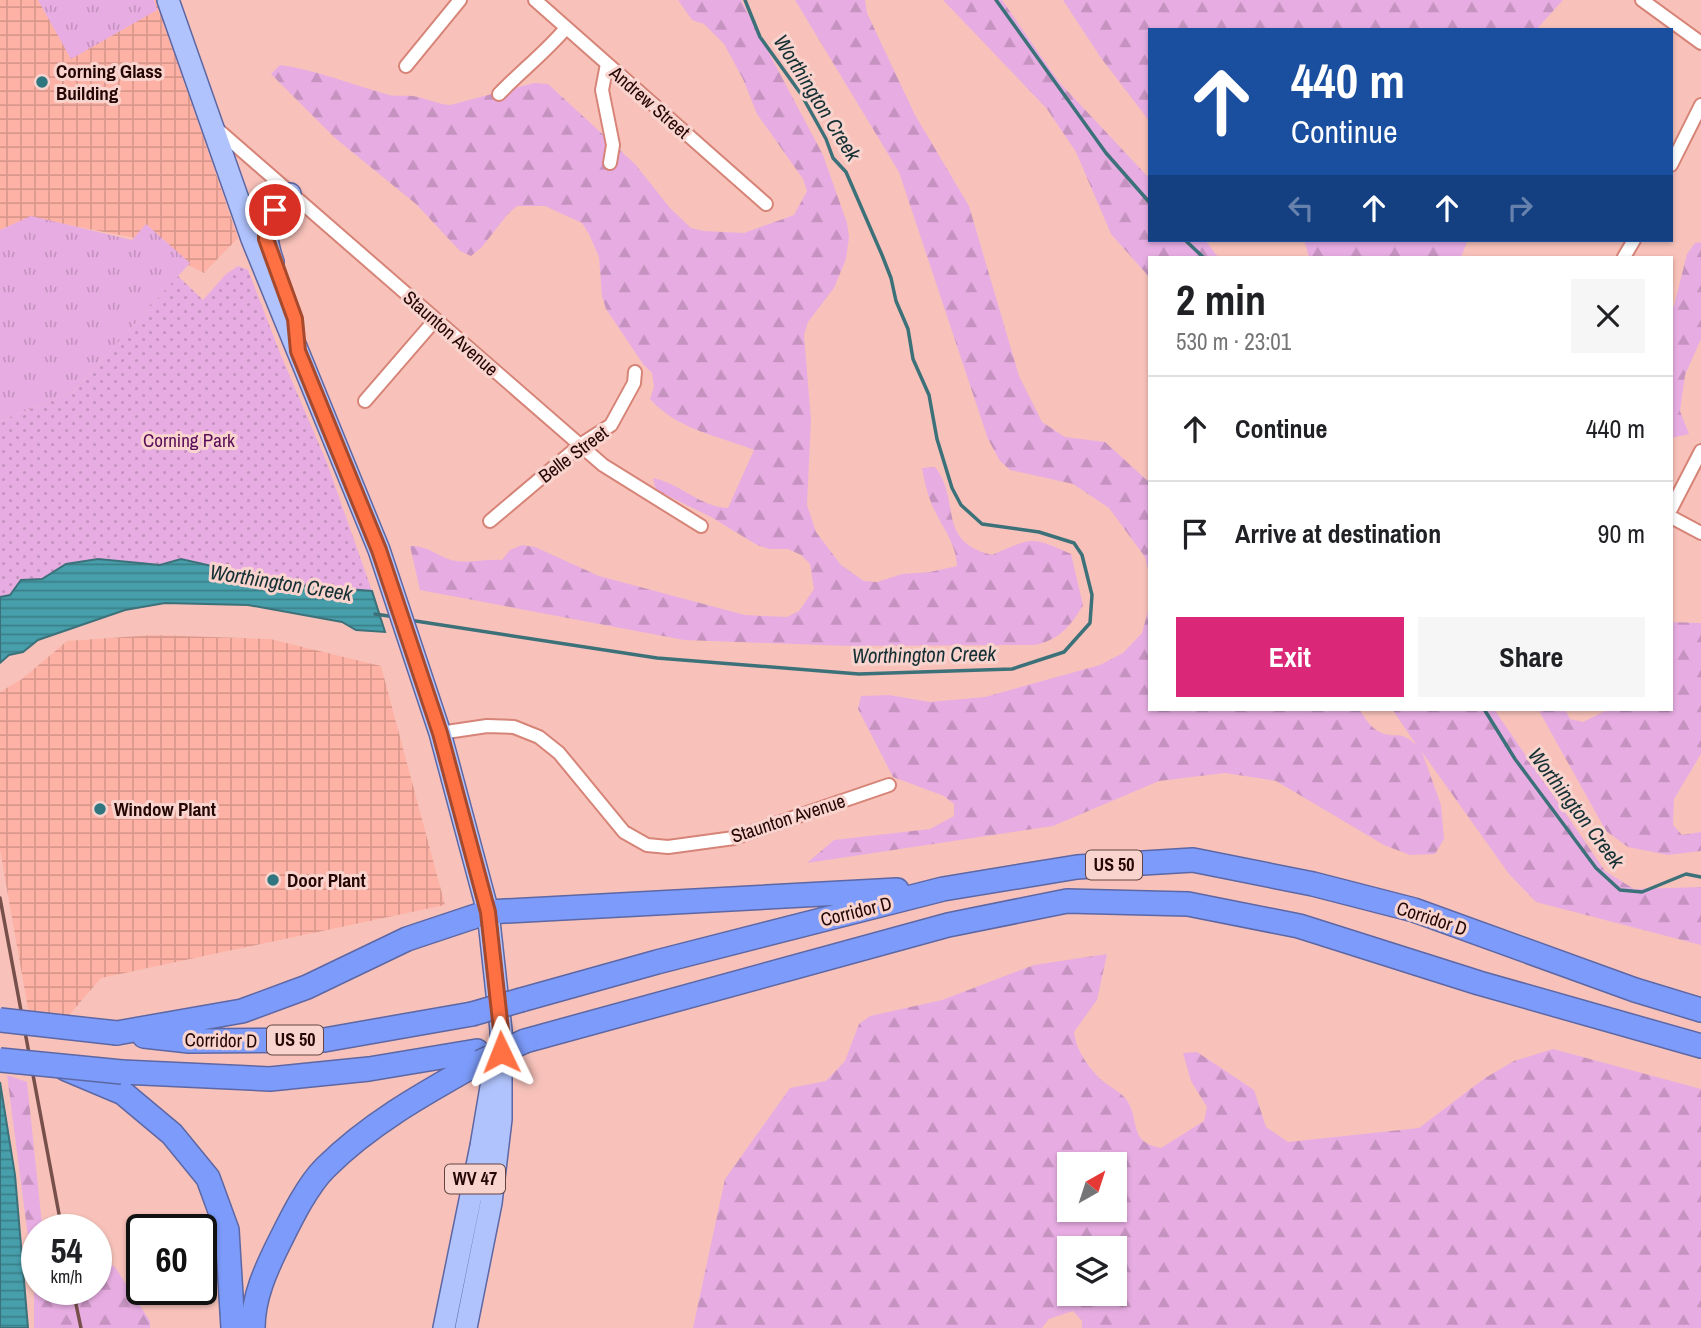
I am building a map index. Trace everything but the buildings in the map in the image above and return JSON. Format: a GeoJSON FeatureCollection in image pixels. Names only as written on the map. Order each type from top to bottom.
{"type":"FeatureCollection","features":[{"type":"Feature","properties":{"kind":"highway","name":"Corridor D"},"geometry":{"type":"LineString","coordinates":[[0,1020],[188,1041],[324,1040],[472,1013],[657,962],[943,889],[1077,867],[1193,860],[1313,884],[1414,910],[1635,990],[1701,1010]]}},
{"type":"Feature","properties":{"kind":"highway"},"geometry":{"type":"LineString","coordinates":[[117,1033],[242,1011],[307,987],[407,939],[488,912],[943,889]]}},
{"type":"Feature","properties":{"kind":"highway","name":"Corridor D"},"geometry":{"type":"LineString","coordinates":[[0,1060],[58,1066],[123,1083],[270,1079],[479,1057],[525,1041],[948,925],[1067,901],[1188,904],[1299,926],[1479,983],[1701,1046]]}},
{"type":"Feature","properties":{"kind":"highway"},"geometry":{"type":"LineString","coordinates":[[253,1328],[253,1314],[264,1272],[290,1220],[323,1170],[366,1132],[479,1057]]}},
{"type":"Feature","properties":{"kind":"highway"},"geometry":{"type":"LineString","coordinates":[[123,1083],[172,1134],[208,1178],[227,1230],[233,1328]]}},
{"type":"Feature","properties":{"kind":"main road","name":"Staunton Avenue"},"geometry":{"type":"LineString","coordinates":[[168,0],[245,218],[379,550],[440,733],[488,912],[501,1030],[500,1119],[491,1203],[466,1328]]}},
{"type":"Feature","properties":{"kind":"main road"},"geometry":{"type":"LineString","coordinates":[[290,194],[275,210],[266,228],[266,239],[295,319],[298,351]]}},
{"type":"Feature","properties":{"kind":"main road"},"geometry":{"type":"LineString","coordinates":[[245,218],[275,210]]}},
{"type":"Feature","properties":{"kind":"main road","name":"Staunton Avenue"},"geometry":{"type":"LineString","coordinates":[[444,1328],[481,1146],[501,1030]]}},
{"type":"Feature","properties":{"kind":"street"},"geometry":{"type":"LineString","coordinates":[[406,66],[460,0]]}},
{"type":"Feature","properties":{"kind":"street","name":"Andrew Street"},"geometry":{"type":"LineString","coordinates":[[535,0],[766,204]]}},
{"type":"Feature","properties":{"kind":"street"},"geometry":{"type":"LineString","coordinates":[[1642,0],[1701,43]]}},
{"type":"Feature","properties":{"kind":"street"},"geometry":{"type":"LineString","coordinates":[[499,94],[520,72],[548,50],[566,28]]}},
{"type":"Feature","properties":{"kind":"street"},"geometry":{"type":"LineString","coordinates":[[607,64],[602,90],[613,145],[610,163]]}},
{"type":"Feature","properties":{"kind":"street"},"geometry":{"type":"LineString","coordinates":[[1673,161],[1701,104]]}},
{"type":"Feature","properties":{"kind":"street","name":"Staunton Avenue"},"geometry":{"type":"LineString","coordinates":[[213,126],[603,465],[701,526]]}},
{"type":"Feature","properties":{"kind":"street"},"geometry":{"type":"LineString","coordinates":[[365,401],[435,320]]}},
{"type":"Feature","properties":{"kind":"street","name":"Belle Street"},"geometry":{"type":"LineString","coordinates":[[490,521],[580,445],[611,425],[634,383],[635,372]]}},
{"type":"Feature","properties":{"kind":"street"},"geometry":{"type":"LineString","coordinates":[[1673,505],[1701,451]]}},
{"type":"Feature","properties":{"kind":"street"},"geometry":{"type":"LineString","coordinates":[[1673,518],[1701,533]]}},
{"type":"Feature","properties":{"kind":"street","name":"Staunton Avenue"},"geometry":{"type":"LineString","coordinates":[[440,733],[487,726],[514,727],[538,737],[559,753],[624,832],[635,840],[657,846],[668,847],[734,838],[889,785]]}},
{"type":"Feature","properties":{"kind":"shaded area"},"geometry":{"type":"Polygon","coordinates":[[[0,0],[156,0],[238,238],[204,273],[135,238],[32,218],[0,230],[0,0]]]}},
{"type":"Feature","properties":{"kind":"shaded area"},"geometry":{"type":"Polygon","coordinates":[[[153,635],[270,639],[381,666],[445,905],[101,978],[51,1036],[33,1037],[0,850],[0,692],[22,679],[67,641],[153,635]]]}},
{"type":"Feature","properties":{"kind":"green space"},"geometry":{"type":"Polygon","coordinates":[[[38,0],[154,0],[157,10],[71,59],[38,0]]]}},
{"type":"Feature","properties":{"kind":"green space"},"geometry":{"type":"Polygon","coordinates":[[[678,0],[741,0],[823,155],[847,223],[849,237],[846,259],[834,288],[808,322],[804,335],[811,420],[807,505],[816,532],[841,565],[864,581],[877,582],[902,574],[957,566],[951,542],[932,505],[922,468],[935,467],[943,480],[956,530],[974,549],[992,555],[1024,542],[1039,541],[1071,554],[1083,605],[1069,626],[1058,636],[1035,645],[848,646],[684,640],[420,590],[410,546],[464,562],[502,560],[510,550],[522,545],[535,547],[599,576],[745,615],[787,617],[799,611],[814,589],[810,564],[801,555],[788,549],[769,549],[757,545],[711,517],[656,490],[653,478],[708,504],[728,508],[754,450],[685,425],[650,399],[654,387],[652,373],[606,309],[602,296],[599,257],[582,223],[545,206],[517,206],[471,256],[460,251],[416,204],[335,138],[271,74],[280,65],[294,67],[389,95],[413,96],[450,105],[534,83],[548,84],[635,164],[670,208],[691,228],[744,233],[794,215],[807,191],[803,179],[757,114],[743,79],[724,44],[704,24],[692,20],[678,0]]]}},
{"type":"Feature","properties":{"kind":"green space"},"geometry":{"type":"Polygon","coordinates":[[[795,0],[865,0],[867,13],[915,115],[969,206],[1019,376],[1042,422],[1065,437],[1105,442],[1148,481],[1148,570],[1145,557],[1109,508],[1073,484],[1010,470],[1000,461],[988,439],[899,172],[795,0]]]}},
{"type":"Feature","properties":{"kind":"green space"},"geometry":{"type":"Polygon","coordinates":[[[943,0],[1002,0],[1059,82],[1148,177],[1148,242],[1207,242],[1217,256],[1148,256],[1148,276],[1111,234],[1076,152],[1047,109],[943,0]]]}},
{"type":"Feature","properties":{"kind":"green space"},"geometry":{"type":"Polygon","coordinates":[[[1063,0],[1563,0],[1538,28],[1148,28],[1148,119],[1101,58],[1063,0]]]}},
{"type":"Feature","properties":{"kind":"green space"},"geometry":{"type":"Polygon","coordinates":[[[31,216],[132,240],[146,224],[190,263],[73,392],[0,421],[0,230],[31,216]]]}},
{"type":"Feature","properties":{"kind":"green space"},"geometry":{"type":"Polygon","coordinates":[[[1305,242],[1467,242],[1461,256],[1309,256],[1305,242]]]}},
{"type":"Feature","properties":{"kind":"green space"},"geometry":{"type":"Polygon","coordinates":[[[1701,242],[1701,339],[1685,375],[1680,411],[1689,434],[1673,438],[1673,307],[1687,254],[1695,243],[1701,242]]]}},
{"type":"Feature","properties":{"kind":"green space","name":"Corning Park"},"geometry":{"type":"Polygon","coordinates":[[[238,266],[248,270],[327,463],[372,591],[260,582],[225,569],[181,559],[160,565],[98,559],[66,564],[42,579],[21,580],[10,595],[0,597],[0,421],[73,392],[178,276],[203,300],[226,274],[238,266]]]}},
{"type":"Feature","properties":{"kind":"green space"},"geometry":{"type":"Polygon","coordinates":[[[1148,611],[1148,711],[1360,711],[1378,731],[1402,736],[1417,746],[1393,711],[1495,711],[1605,871],[1634,889],[1701,887],[1701,945],[1536,902],[1509,874],[1422,752],[1441,805],[1444,839],[1435,854],[1410,855],[1384,845],[1276,781],[1225,773],[1159,781],[1053,826],[807,863],[834,840],[930,829],[954,816],[954,804],[944,796],[893,777],[858,709],[861,696],[889,695],[930,702],[985,697],[1100,665],[1123,653],[1142,633],[1148,611]]]}},
{"type":"Feature","properties":{"kind":"green space"},"geometry":{"type":"Polygon","coordinates":[[[1673,622],[1701,623],[1701,754],[1674,799],[1673,825],[1682,835],[1701,832],[1701,851],[1668,855],[1628,847],[1606,831],[1539,711],[1566,711],[1570,719],[1583,722],[1605,711],[1673,711],[1673,622]]]}},
{"type":"Feature","properties":{"kind":"green space"},"geometry":{"type":"Polygon","coordinates":[[[1107,954],[1097,1000],[1074,1032],[1075,1039],[1084,1060],[1094,1072],[1126,1099],[1143,1141],[1161,1148],[1204,1121],[1207,1107],[1191,1081],[1183,1053],[1197,1052],[1254,1090],[1266,1127],[1288,1142],[1419,1128],[1485,1078],[1514,1061],[1553,1049],[1701,1089],[1701,1328],[1082,1328],[1082,1321],[1073,1311],[1049,1319],[1042,1328],[693,1328],[725,1179],[790,1088],[826,1081],[845,1061],[859,1024],[870,1016],[942,1000],[1034,965],[1107,954]]]}},
{"type":"Feature","properties":{"kind":"green space"},"geometry":{"type":"Polygon","coordinates":[[[7,1075],[27,1082],[41,1214],[25,1214],[7,1075]]]}},
{"type":"Feature","properties":{"kind":"green space"},"geometry":{"type":"Polygon","coordinates":[[[112,1265],[126,1284],[126,1305],[140,1305],[150,1321],[150,1328],[34,1328],[34,1305],[112,1305],[112,1265]]]}},
{"type":"Feature","properties":{"kind":"water"},"geometry":{"type":"Polygon","coordinates":[[[98,559],[160,565],[181,559],[225,569],[260,582],[372,591],[385,632],[356,630],[342,622],[248,605],[165,603],[125,610],[38,640],[23,652],[9,655],[0,663],[0,597],[10,595],[21,580],[42,579],[66,564],[98,559]]]}},
{"type":"Feature","properties":{"kind":"water"},"geometry":{"type":"Polygon","coordinates":[[[0,1082],[15,1175],[21,1246],[21,1305],[26,1305],[28,1328],[0,1328],[0,1082]]]}},
{"type":"Feature","properties":{"kind":"waterway","name":"Worthington Creek"},"geometry":{"type":"LineString","coordinates":[[409,620],[657,658],[859,674],[1012,669],[1064,652],[1090,623],[1092,595],[1082,555],[1074,543],[1039,532],[982,524],[961,505],[952,488],[937,439],[929,395],[913,359],[908,329],[882,255],[846,172],[833,158],[826,139],[801,94],[760,37],[745,0]]}},
{"type":"Feature","properties":{"kind":"waterway","name":"Worthington Creek"},"geometry":{"type":"LineString","coordinates":[[996,0],[1106,153],[1148,201]]}},
{"type":"Feature","properties":{"kind":"waterway","name":"Worthington Creek"},"geometry":{"type":"LineString","coordinates":[[1187,242],[1202,256]]}},
{"type":"Feature","properties":{"kind":"waterway","name":"Worthington Creek"},"geometry":{"type":"LineString","coordinates":[[375,614],[395,617]]}},
{"type":"Feature","properties":{"kind":"waterway","name":"Worthington Creek"},"geometry":{"type":"LineString","coordinates":[[1485,711],[1515,759],[1596,868],[1620,890],[1642,892],[1686,874],[1701,877]]}},
{"type":"Feature","properties":{"kind":"railway"},"geometry":{"type":"LineString","coordinates":[[0,898],[59,1214]]}},
{"type":"Feature","properties":{"kind":"railway"},"geometry":{"type":"LineString","coordinates":[[76,1305],[81,1328]]}},
{"type":"Feature","properties":{"kind":"place","name":"Corning Glass Building"},"geometry":{"type":"Point","coordinates":[42,82]}},
{"type":"Feature","properties":{"kind":"place","name":"Window Plant"},"geometry":{"type":"Point","coordinates":[100,809]}},
{"type":"Feature","properties":{"kind":"place","name":"Door Plant"},"geometry":{"type":"Point","coordinates":[273,880]}},
{"type":"Feature","properties":{"kind":"route"},"geometry":{"type":"LineString","coordinates":[[275,210],[266,228],[266,239],[295,319],[298,351],[379,550],[440,733],[467,833],[488,912],[501,1052]]}}]}
